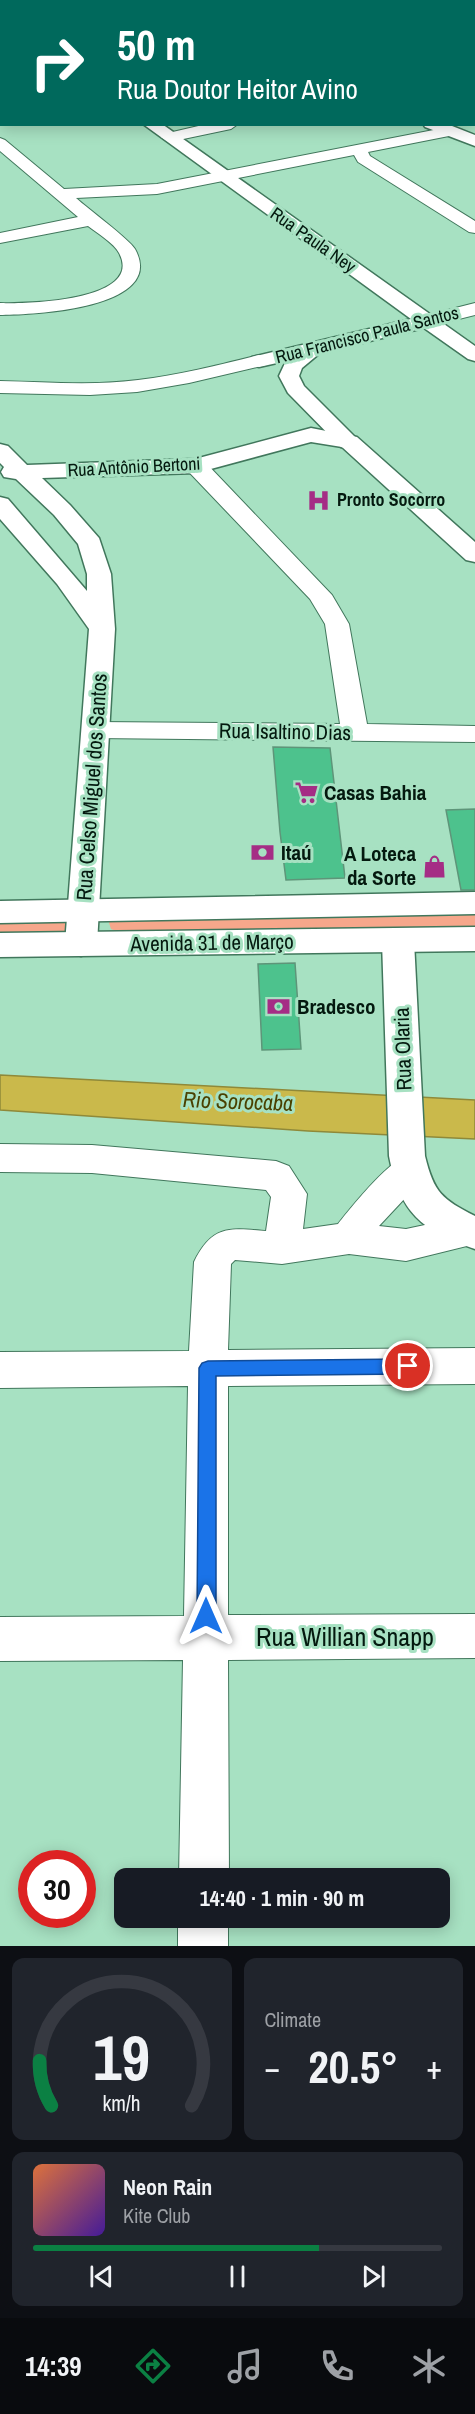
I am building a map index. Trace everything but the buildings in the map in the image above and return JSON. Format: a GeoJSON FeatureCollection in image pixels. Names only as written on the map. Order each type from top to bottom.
{"type":"FeatureCollection","features":[{"type":"Feature","properties":{"kind":"main road","name":"Rua Paula Ney"},"geometry":{"type":"LineString","coordinates":[[154,126],[475,355]]}},
{"type":"Feature","properties":{"kind":"main road"},"geometry":{"type":"LineString","coordinates":[[436,126],[475,141]]}},
{"type":"Feature","properties":{"kind":"main road","name":"Rua Francisco Paula Santos"},"geometry":{"type":"LineString","coordinates":[[259,361],[427,321]]}},
{"type":"Feature","properties":{"kind":"main road"},"geometry":{"type":"LineString","coordinates":[[313,348],[292,366],[288,376],[295,389],[349,442],[475,555]]}},
{"type":"Feature","properties":{"kind":"main road"},"geometry":{"type":"LineString","coordinates":[[259,361],[310,416],[314,428],[311,435],[349,442]]}},
{"type":"Feature","properties":{"kind":"main road","name":"Rua Antônio Bertoni"},"geometry":{"type":"LineString","coordinates":[[0,474],[196,466],[311,435]]}},
{"type":"Feature","properties":{"kind":"main road","name":"Rua Celso Miguel dos Santos"},"geometry":{"type":"LineString","coordinates":[[0,451],[62,510],[90,543],[99,574],[102,629],[81,944]]}},
{"type":"Feature","properties":{"kind":"main road","name":"Rua Antônio Bertoni"},"geometry":{"type":"LineString","coordinates":[[0,486],[11,483],[25,473]]}},
{"type":"Feature","properties":{"kind":"main road"},"geometry":{"type":"LineString","coordinates":[[0,504],[66,579],[102,629]]}},
{"type":"Feature","properties":{"kind":"main road","name":"Avenida 31 de Março"},"geometry":{"type":"LineString","coordinates":[[0,912],[475,903]]}},
{"type":"Feature","properties":{"kind":"main road","name":"Avenida 31 de Março"},"geometry":{"type":"LineString","coordinates":[[0,945],[475,939]]}},
{"type":"Feature","properties":{"kind":"main road","name":"Rua Olaria"},"geometry":{"type":"LineString","coordinates":[[398,941],[408,1163]]}},
{"type":"Feature","properties":{"kind":"main road"},"geometry":{"type":"LineString","coordinates":[[408,1163],[423,1202],[471,1232]]}},
{"type":"Feature","properties":{"kind":"street"},"geometry":{"type":"LineString","coordinates":[[169,137],[221,126]]}},
{"type":"Feature","properties":{"kind":"street"},"geometry":{"type":"LineString","coordinates":[[61,194],[157,189],[449,132]]}},
{"type":"Feature","properties":{"kind":"street"},"geometry":{"type":"LineString","coordinates":[[0,142],[127,250],[132,266],[129,275],[115,288],[86,301],[57,307],[0,309]]}},
{"type":"Feature","properties":{"kind":"street"},"geometry":{"type":"LineString","coordinates":[[359,149],[364,159],[475,228]]}},
{"type":"Feature","properties":{"kind":"street"},"geometry":{"type":"LineString","coordinates":[[0,238],[91,220]]}},
{"type":"Feature","properties":{"kind":"street","name":"Rua Francisco Paula Santos"},"geometry":{"type":"LineString","coordinates":[[427,321],[475,309]]}},
{"type":"Feature","properties":{"kind":"street"},"geometry":{"type":"LineString","coordinates":[[0,387],[80,390],[120,388],[160,383],[259,361]]}},
{"type":"Feature","properties":{"kind":"street"},"geometry":{"type":"LineString","coordinates":[[196,466],[320,596],[338,624],[355,733]]}},
{"type":"Feature","properties":{"kind":"street","name":"Rua Isaltino Dias"},"geometry":{"type":"LineString","coordinates":[[95,730],[475,734]]}},
{"type":"Feature","properties":{"kind":"street"},"geometry":{"type":"LineString","coordinates":[[0,1158],[92,1159],[276,1176],[289,1194],[282,1248]]}},
{"type":"Feature","properties":{"kind":"street"},"geometry":{"type":"LineString","coordinates":[[349,1238],[408,1163]]}},
{"type":"Feature","properties":{"kind":"street"},"geometry":{"type":"LineString","coordinates":[[204,1868],[208,1368],[213,1262],[220,1249],[234,1244],[282,1248],[349,1238],[405,1245],[471,1232]]}},
{"type":"Feature","properties":{"kind":"street"},"geometry":{"type":"LineString","coordinates":[[0,1370],[475,1366]]}},
{"type":"Feature","properties":{"kind":"street","name":"Rua Willian Snapp"},"geometry":{"type":"LineString","coordinates":[[0,1639],[475,1636]]}},
{"type":"Feature","properties":{"kind":"street"},"geometry":{"type":"LineString","coordinates":[[203,1928],[203,1946]]}},
{"type":"Feature","properties":{"kind":"shaded area"},"geometry":{"type":"Polygon","coordinates":[[[475,911],[475,927],[119,932],[111,929],[109,923],[111,916],[475,911]]]}},
{"type":"Feature","properties":{"kind":"shaded area"},"geometry":{"type":"Polygon","coordinates":[[[0,921],[67,921],[67,936],[0,937],[0,921]]]}},
{"type":"Feature","properties":{"kind":"water","name":"Rio Sorocaba"},"geometry":{"type":"Polygon","coordinates":[[[0,1075],[475,1100],[475,1139],[308,1131],[0,1110],[0,1075]]]}},
{"type":"Feature","properties":{"kind":"place","name":"Pronto Socorro"},"geometry":{"type":"Point","coordinates":[319,500]}},
{"type":"Feature","properties":{"kind":"place","name":"Casas Bahia"},"geometry":{"type":"Point","coordinates":[306,793]}},
{"type":"Feature","properties":{"kind":"place","name":"Itaú"},"geometry":{"type":"Point","coordinates":[263,853]}},
{"type":"Feature","properties":{"kind":"place","name":"A Loteca da Sorte"},"geometry":{"type":"Point","coordinates":[434,866]}},
{"type":"Feature","properties":{"kind":"place","name":"Bradesco"},"geometry":{"type":"Point","coordinates":[279,1007]}},
{"type":"Feature","properties":{"kind":"route"},"geometry":{"type":"LineString","coordinates":[[206,1616],[208,1368],[408,1366]]}}]}
